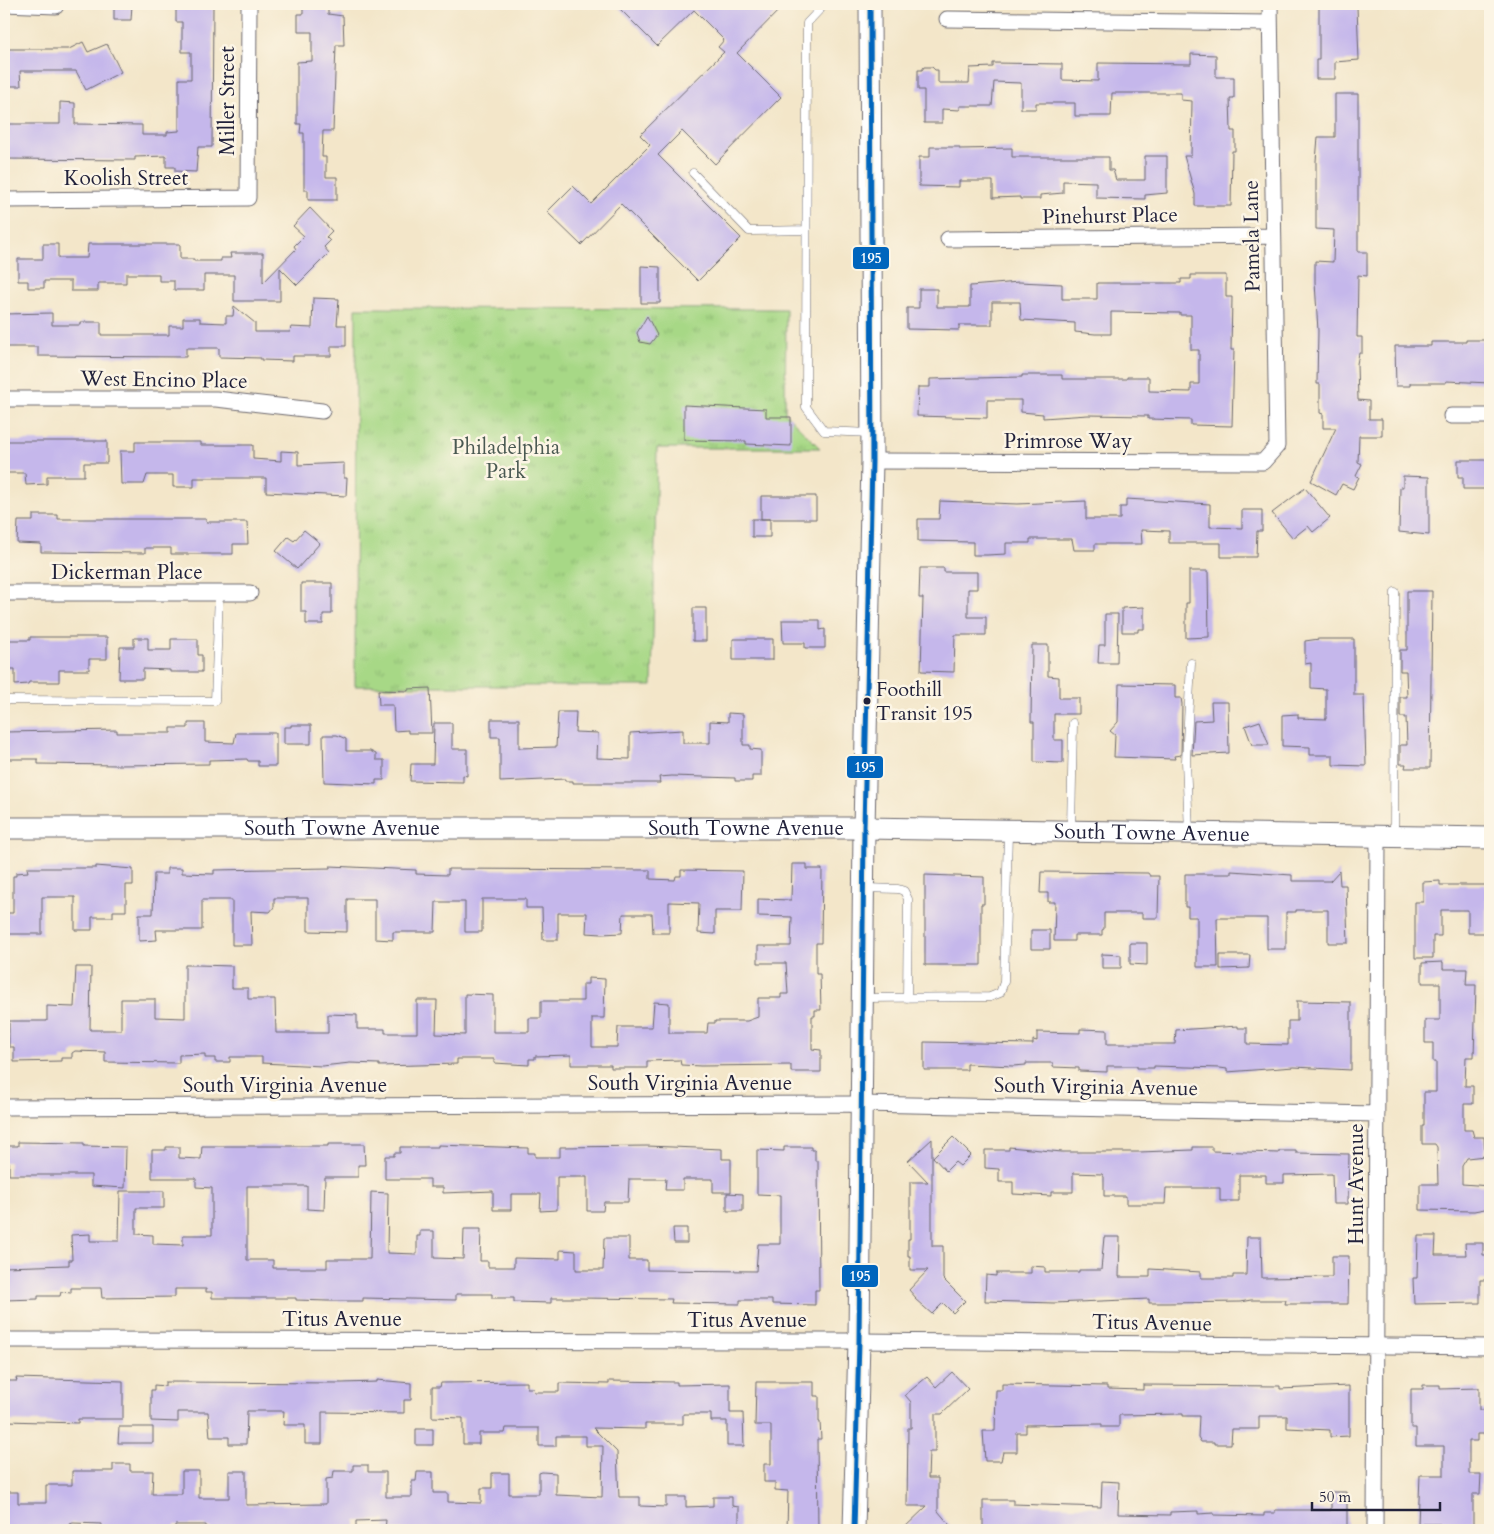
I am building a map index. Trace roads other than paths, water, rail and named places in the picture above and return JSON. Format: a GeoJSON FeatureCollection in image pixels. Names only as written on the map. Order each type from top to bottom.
{"type":"FeatureCollection","features":[{"type":"Feature","properties":{"kind":"street"},"geometry":{"type":"LineString","coordinates":[[4,4],[56,6]]}},
{"type":"Feature","properties":{"kind":"street","name":"Miller Street"},"geometry":{"type":"LineString","coordinates":[[248,198],[249,4]]}},
{"type":"Feature","properties":{"kind":"street"},"geometry":{"type":"LineString","coordinates":[[854,1530],[859,1341],[864,828],[872,461],[870,4]]}},
{"type":"Feature","properties":{"kind":"street","name":"Pamela Lane"},"geometry":{"type":"LineString","coordinates":[[1264,462],[1277,446],[1270,4]]}},
{"type":"Feature","properties":{"kind":"street"},"geometry":{"type":"LineString","coordinates":[[947,19],[1269,23]]}},
{"type":"Feature","properties":{"kind":"street","name":"Koolish Street"},"geometry":{"type":"LineString","coordinates":[[4,200],[248,198]]}},
{"type":"Feature","properties":{"kind":"street","name":"Pinehurst Place"},"geometry":{"type":"LineString","coordinates":[[948,239],[1273,236]]}},
{"type":"Feature","properties":{"kind":"street","name":"West Encino Place"},"geometry":{"type":"LineString","coordinates":[[4,399],[216,399],[322,411]]}},
{"type":"Feature","properties":{"kind":"street"},"geometry":{"type":"LineString","coordinates":[[1451,416],[1490,416]]}},
{"type":"Feature","properties":{"kind":"street","name":"Primrose Way"},"geometry":{"type":"LineString","coordinates":[[872,461],[1264,462]]}},
{"type":"Feature","properties":{"kind":"street","name":"Dickerman Place"},"geometry":{"type":"LineString","coordinates":[[4,593],[250,593]]}},
{"type":"Feature","properties":{"kind":"street","name":"South Towne Avenue"},"geometry":{"type":"LineString","coordinates":[[4,828],[864,828],[1490,838]]}},
{"type":"Feature","properties":{"kind":"street","name":"Hunt Avenue"},"geometry":{"type":"LineString","coordinates":[[1375,1530],[1377,1347],[1376,1114],[1386,837]]}},
{"type":"Feature","properties":{"kind":"street","name":"South Virginia Avenue"},"geometry":{"type":"LineString","coordinates":[[4,1107],[861,1104],[1376,1114]]}},
{"type":"Feature","properties":{"kind":"street","name":"Titus Avenue"},"geometry":{"type":"LineString","coordinates":[[4,1340],[859,1341],[1490,1347]]}},
{"type":"Feature","properties":{"kind":"lane"},"geometry":{"type":"LineString","coordinates":[[825,4],[807,23],[806,407],[824,431],[871,433]]}},
{"type":"Feature","properties":{"kind":"lane"},"geometry":{"type":"LineString","coordinates":[[693,173],[749,231],[806,230]]}},
{"type":"Feature","properties":{"kind":"lane"},"geometry":{"type":"LineString","coordinates":[[1386,837],[1395,592]]}},
{"type":"Feature","properties":{"kind":"lane"},"geometry":{"type":"LineString","coordinates":[[4,700],[215,702],[219,593]]}},
{"type":"Feature","properties":{"kind":"lane"},"geometry":{"type":"LineString","coordinates":[[1189,834],[1186,761],[1191,663]]}},
{"type":"Feature","properties":{"kind":"lane"},"geometry":{"type":"LineString","coordinates":[[1071,832],[1073,723]]}},
{"type":"Feature","properties":{"kind":"lane"},"geometry":{"type":"LineString","coordinates":[[862,998],[990,997],[1000,993],[1004,982],[1008,831]]}},
{"type":"Feature","properties":{"kind":"lane"},"geometry":{"type":"LineString","coordinates":[[863,888],[898,889],[904,891],[908,899],[907,998]]}},
{"type":"Feature","properties":{"kind":"place","name":"Foothill Transit 195"},"geometry":{"type":"Point","coordinates":[867,701]}},
{"type":"Feature","properties":{"kind":"park label","name":"Philadelphia Park"},"geometry":{"type":"Point","coordinates":[506,459]}}]}
